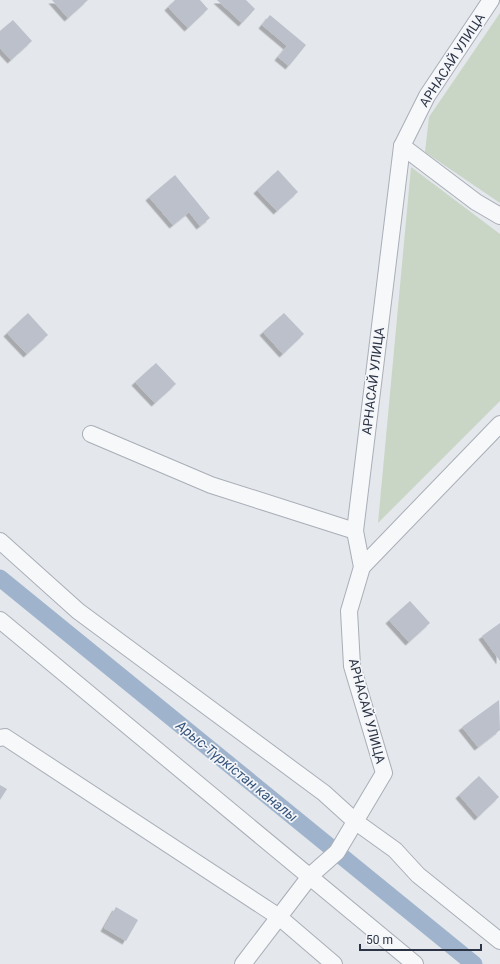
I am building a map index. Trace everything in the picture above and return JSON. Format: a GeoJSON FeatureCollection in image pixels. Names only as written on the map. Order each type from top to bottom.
{"type":"FeatureCollection","features":[{"type":"Feature","properties":{"kind":"street","name":"АРНАСАЙ УЛИЦА"},"geometry":{"type":"LineString","coordinates":[[243,964],[311,875],[337,852],[384,773],[352,666],[349,611],[362,567],[355,531],[402,146],[426,96],[489,1]]}},
{"type":"Feature","properties":{"kind":"street"},"geometry":{"type":"LineString","coordinates":[[402,146],[476,202],[500,216]]}},
{"type":"Feature","properties":{"kind":"street"},"geometry":{"type":"LineString","coordinates":[[362,567],[500,424]]}},
{"type":"Feature","properties":{"kind":"street"},"geometry":{"type":"LineString","coordinates":[[91,434],[211,485],[355,531]]}},
{"type":"Feature","properties":{"kind":"street"},"geometry":{"type":"LineString","coordinates":[[0,541],[78,611],[324,793],[356,822],[395,850],[418,875],[500,941]]}},
{"type":"Feature","properties":{"kind":"street"},"geometry":{"type":"LineString","coordinates":[[0,620],[311,875],[416,964]]}},
{"type":"Feature","properties":{"kind":"street"},"geometry":{"type":"LineString","coordinates":[[0,738],[5,737],[279,917],[334,964]]}},
{"type":"Feature","properties":{"kind":"green space"},"geometry":{"type":"Polygon","coordinates":[[[500,13],[500,203],[425,152],[429,117],[500,13]]]}},
{"type":"Feature","properties":{"kind":"green space"},"geometry":{"type":"Polygon","coordinates":[[[411,167],[500,234],[500,401],[378,523],[411,167]]]}},
{"type":"Feature","properties":{"kind":"building"},"geometry":{"type":"Polygon","coordinates":[[[52,0],[88,0],[68,18],[52,0]]]}},
{"type":"Feature","properties":{"kind":"building"},"geometry":{"type":"Polygon","coordinates":[[[175,0],[200,0],[208,9],[188,28],[168,7],[175,0]]]}},
{"type":"Feature","properties":{"kind":"building"},"geometry":{"type":"Polygon","coordinates":[[[217,0],[246,0],[255,9],[242,23],[217,0]]]}},
{"type":"Feature","properties":{"kind":"building"},"geometry":{"type":"Polygon","coordinates":[[[270,15],[306,45],[289,66],[278,57],[287,46],[262,25],[270,15]]]}},
{"type":"Feature","properties":{"kind":"building"},"geometry":{"type":"Polygon","coordinates":[[[13,20],[32,41],[11,60],[0,48],[0,31],[13,20]]]}},
{"type":"Feature","properties":{"kind":"building"},"geometry":{"type":"Polygon","coordinates":[[[278,170],[298,192],[277,211],[257,190],[278,170]]]}},
{"type":"Feature","properties":{"kind":"building"},"geometry":{"type":"Polygon","coordinates":[[[175,175],[210,218],[200,226],[189,212],[173,225],[149,197],[175,175]]]}},
{"type":"Feature","properties":{"kind":"building"},"geometry":{"type":"Polygon","coordinates":[[[28,313],[48,335],[27,354],[7,333],[28,313]]]}},
{"type":"Feature","properties":{"kind":"building"},"geometry":{"type":"Polygon","coordinates":[[[284,313],[304,334],[283,354],[263,332],[284,313]]]}},
{"type":"Feature","properties":{"kind":"building"},"geometry":{"type":"Polygon","coordinates":[[[156,363],[176,384],[155,403],[135,382],[156,363]]]}},
{"type":"Feature","properties":{"kind":"building"},"geometry":{"type":"Polygon","coordinates":[[[410,601],[430,623],[409,642],[389,620],[410,601]]]}},
{"type":"Feature","properties":{"kind":"building"},"geometry":{"type":"Polygon","coordinates":[[[500,623],[500,661],[482,636],[500,623]]]}},
{"type":"Feature","properties":{"kind":"building"},"geometry":{"type":"Polygon","coordinates":[[[499,700],[500,730],[478,747],[462,727],[499,700]]]}},
{"type":"Feature","properties":{"kind":"building"},"geometry":{"type":"Polygon","coordinates":[[[479,776],[499,797],[478,817],[459,795],[479,776]]]}},
{"type":"Feature","properties":{"kind":"building"},"geometry":{"type":"Polygon","coordinates":[[[0,785],[7,789],[0,800],[0,785]]]}},
{"type":"Feature","properties":{"kind":"building"},"geometry":{"type":"Polygon","coordinates":[[[116,907],[138,920],[126,941],[104,928],[116,907]]]}},
{"type":"Feature","properties":{"kind":"waterway","name":"Арыс-Түркістан каналы"},"geometry":{"type":"LineString","coordinates":[[0,578],[474,964]]}}]}
